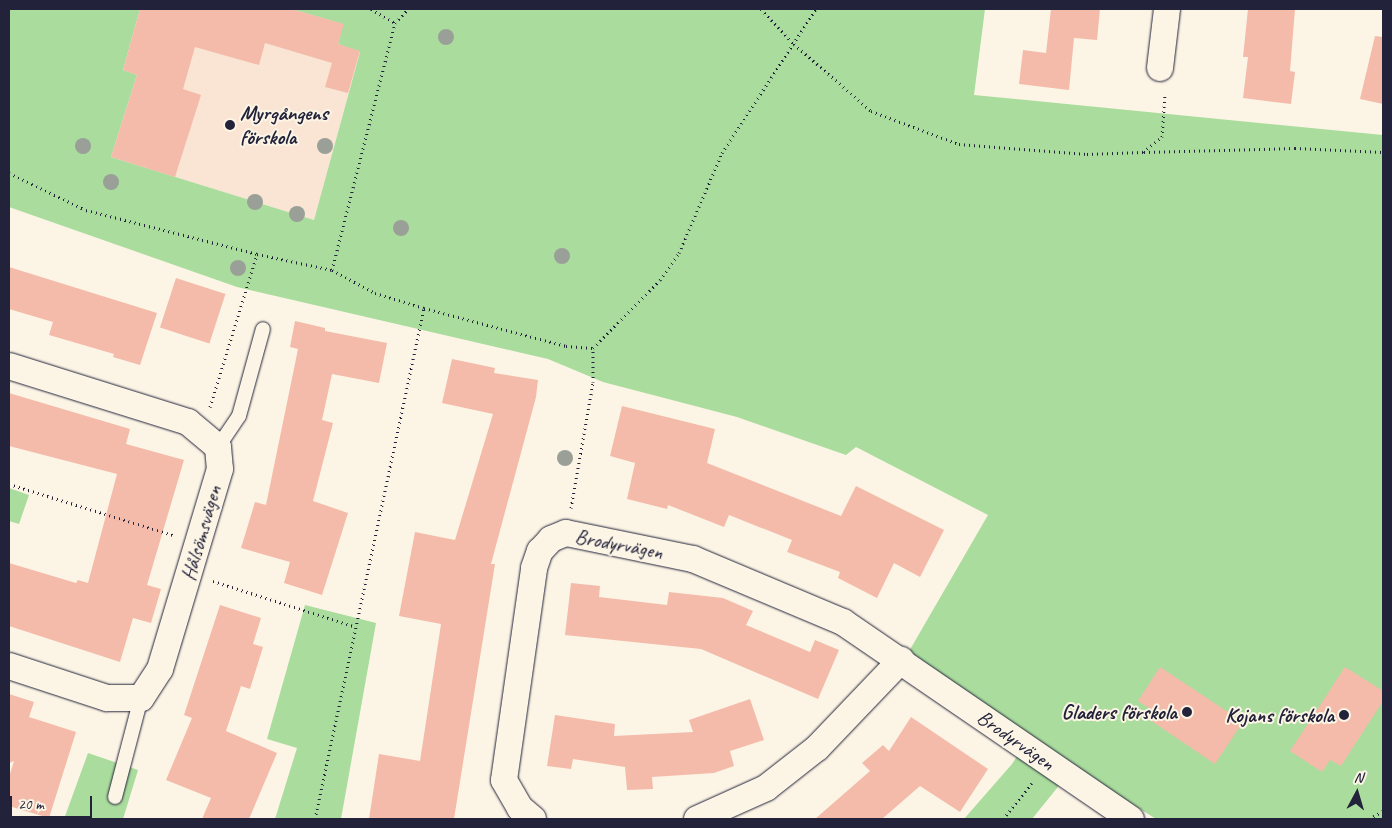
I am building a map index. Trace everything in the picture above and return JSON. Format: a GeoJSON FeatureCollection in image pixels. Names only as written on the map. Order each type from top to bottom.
{"type":"FeatureCollection","features":[{"type":"Feature","properties":{"kind":"street"},"geometry":{"type":"LineString","coordinates":[[1160,68],[1167,9]]}},
{"type":"Feature","properties":{"kind":"street"},"geometry":{"type":"LineString","coordinates":[[9,366],[188,422],[210,441]]}},
{"type":"Feature","properties":{"kind":"street","name":"Hålsömsvägen"},"geometry":{"type":"LineString","coordinates":[[141,698],[160,669],[220,468],[210,441]]}},
{"type":"Feature","properties":{"kind":"street","name":"Brodyrvägen"},"geometry":{"type":"LineString","coordinates":[[533,819],[511,796],[504,780],[534,568],[540,552],[551,539],[566,533],[693,559],[843,622],[1131,819]]}},
{"type":"Feature","properties":{"kind":"street"},"geometry":{"type":"LineString","coordinates":[[697,819],[766,788],[817,748],[901,660]]}},
{"type":"Feature","properties":{"kind":"street"},"geometry":{"type":"LineString","coordinates":[[9,666],[107,698],[141,698]]}},
{"type":"Feature","properties":{"kind":"lane"},"geometry":{"type":"LineString","coordinates":[[210,441],[239,416],[263,329]]}},
{"type":"Feature","properties":{"kind":"lane"},"geometry":{"type":"LineString","coordinates":[[115,797],[141,698]]}},
{"type":"Feature","properties":{"kind":"path"},"geometry":{"type":"LineString","coordinates":[[371,9],[395,23]]}},
{"type":"Feature","properties":{"kind":"path"},"geometry":{"type":"LineString","coordinates":[[332,270],[395,23],[408,9]]}},
{"type":"Feature","properties":{"kind":"path"},"geometry":{"type":"LineString","coordinates":[[760,9],[794,44],[871,110],[959,144],[1078,153],[1295,148],[1383,152]]}},
{"type":"Feature","properties":{"kind":"path"},"geometry":{"type":"LineString","coordinates":[[566,533],[593,382],[592,348],[660,280],[679,253],[722,154],[816,9]]}},
{"type":"Feature","properties":{"kind":"path"},"geometry":{"type":"LineString","coordinates":[[1143,152],[1162,136],[1166,101],[1160,68]]}},
{"type":"Feature","properties":{"kind":"path"},"geometry":{"type":"LineString","coordinates":[[9,173],[86,210],[257,254],[332,270],[375,293],[424,308],[566,346],[592,348]]}},
{"type":"Feature","properties":{"kind":"path"},"geometry":{"type":"LineString","coordinates":[[210,441],[257,254]]}},
{"type":"Feature","properties":{"kind":"path"},"geometry":{"type":"LineString","coordinates":[[315,819],[424,308]]}},
{"type":"Feature","properties":{"kind":"path"},"geometry":{"type":"LineString","coordinates":[[9,484],[198,543]]}},
{"type":"Feature","properties":{"kind":"path"},"geometry":{"type":"LineString","coordinates":[[189,574],[356,626]]}},
{"type":"Feature","properties":{"kind":"path"},"geometry":{"type":"LineString","coordinates":[[1003,819],[1048,763]]}},
{"type":"Feature","properties":{"kind":"path"},"geometry":{"type":"LineString","coordinates":[[1369,819],[1383,811]]}},
{"type":"Feature","properties":{"kind":"shaded area","name":"Myrgångens förskola"},"geometry":{"type":"Polygon","coordinates":[[[140,9],[291,9],[344,24],[360,51],[314,220],[111,157],[137,76],[123,70],[140,9]]]}},
{"type":"Feature","properties":{"kind":"green space"},"geometry":{"type":"Polygon","coordinates":[[[9,9],[140,9],[123,70],[137,75],[111,157],[314,220],[360,52],[338,44],[343,24],[291,9],[985,9],[974,95],[1383,135],[1383,819],[1156,819],[1074,767],[1032,819],[964,819],[1012,764],[1029,738],[908,653],[988,515],[856,447],[846,455],[737,417],[603,382],[548,359],[237,287],[9,207],[9,9]]]}},
{"type":"Feature","properties":{"kind":"green space"},"geometry":{"type":"Polygon","coordinates":[[[9,488],[29,495],[19,524],[9,521],[9,488]]]}},
{"type":"Feature","properties":{"kind":"green space"},"geometry":{"type":"Polygon","coordinates":[[[305,605],[376,623],[341,819],[275,819],[297,748],[267,739],[305,605]]]}},
{"type":"Feature","properties":{"kind":"green space"},"geometry":{"type":"Polygon","coordinates":[[[88,753],[138,770],[123,819],[64,819],[88,753]]]}},
{"type":"Feature","properties":{"kind":"building"},"geometry":{"type":"Polygon","coordinates":[[[140,9],[291,9],[344,24],[338,44],[360,51],[348,93],[325,87],[332,63],[265,43],[259,65],[195,47],[183,89],[201,95],[175,177],[111,157],[137,75],[123,70],[140,9]]]}},
{"type":"Feature","properties":{"kind":"building"},"geometry":{"type":"Polygon","coordinates":[[[1051,9],[1100,9],[1097,40],[1074,38],[1069,90],[1019,84],[1023,50],[1046,53],[1051,9]]]}},
{"type":"Feature","properties":{"kind":"building"},"geometry":{"type":"Polygon","coordinates":[[[1248,9],[1295,9],[1290,71],[1295,72],[1291,104],[1243,98],[1248,57],[1243,57],[1248,9]]]}},
{"type":"Feature","properties":{"kind":"building"},"geometry":{"type":"Polygon","coordinates":[[[1375,36],[1383,37],[1383,104],[1360,99],[1375,36]]]}},
{"type":"Feature","properties":{"kind":"building"},"geometry":{"type":"Polygon","coordinates":[[[9,267],[157,313],[140,365],[113,357],[114,354],[49,335],[53,322],[9,309],[9,267]]]}},
{"type":"Feature","properties":{"kind":"building"},"geometry":{"type":"Polygon","coordinates":[[[176,278],[225,294],[209,344],[160,327],[176,278]]]}},
{"type":"Feature","properties":{"kind":"building"},"geometry":{"type":"Polygon","coordinates":[[[295,321],[325,328],[325,331],[387,343],[379,383],[332,374],[322,420],[333,423],[313,501],[348,513],[322,595],[284,583],[290,562],[241,548],[255,502],[266,505],[298,349],[290,347],[295,321]]]}},
{"type":"Feature","properties":{"kind":"building"},"geometry":{"type":"Polygon","coordinates":[[[452,359],[495,368],[494,373],[538,380],[536,397],[491,564],[495,564],[454,819],[369,819],[379,754],[420,761],[441,624],[399,616],[415,532],[455,540],[493,414],[442,403],[452,359]]]}},
{"type":"Feature","properties":{"kind":"building"},"geometry":{"type":"Polygon","coordinates":[[[9,393],[130,429],[126,444],[184,460],[147,585],[161,589],[151,623],[133,618],[120,662],[9,626],[9,563],[76,583],[78,580],[88,583],[117,474],[9,446],[9,393]]]}},
{"type":"Feature","properties":{"kind":"building"},"geometry":{"type":"Polygon","coordinates":[[[622,406],[715,429],[707,463],[841,516],[856,486],[944,530],[920,577],[894,563],[877,598],[838,578],[840,572],[787,552],[792,540],[729,515],[724,527],[668,505],[667,509],[627,499],[635,463],[610,456],[622,406]]]}},
{"type":"Feature","properties":{"kind":"building"},"geometry":{"type":"Polygon","coordinates":[[[571,583],[600,586],[599,597],[667,605],[669,592],[723,598],[753,611],[746,625],[810,652],[815,640],[839,650],[818,699],[701,649],[565,635],[571,583]]]}},
{"type":"Feature","properties":{"kind":"building"},"geometry":{"type":"Polygon","coordinates":[[[220,605],[261,618],[253,644],[263,647],[250,689],[241,686],[226,731],[277,753],[249,819],[202,819],[211,798],[166,780],[192,718],[184,715],[220,605]]]}},
{"type":"Feature","properties":{"kind":"building","name":"Gladers förskola"},"geometry":{"type":"Polygon","coordinates":[[[1160,667],[1243,722],[1215,764],[1144,716],[1149,708],[1138,701],[1160,667]]]}},
{"type":"Feature","properties":{"kind":"building","name":"Kojans förskola"},"geometry":{"type":"Polygon","coordinates":[[[1345,667],[1383,691],[1383,701],[1341,766],[1330,760],[1322,772],[1290,751],[1345,667]]]}},
{"type":"Feature","properties":{"kind":"building"},"geometry":{"type":"Polygon","coordinates":[[[9,694],[34,702],[29,717],[76,732],[49,818],[9,806],[9,777],[14,761],[9,763],[9,694]]]}},
{"type":"Feature","properties":{"kind":"building"},"geometry":{"type":"Polygon","coordinates":[[[750,699],[764,740],[730,751],[734,766],[714,773],[652,777],[653,789],[627,790],[625,767],[573,759],[571,769],[547,766],[555,715],[615,724],[614,736],[693,732],[689,720],[750,699]]]}},
{"type":"Feature","properties":{"kind":"building"},"geometry":{"type":"Polygon","coordinates":[[[911,717],[988,769],[960,812],[920,786],[882,819],[815,819],[870,771],[862,763],[883,745],[889,751],[911,717]]]}},
{"type":"Feature","properties":{"kind":"place","name":"Myrgångens förskola"},"geometry":{"type":"Point","coordinates":[230,125]}},
{"type":"Feature","properties":{"kind":"place","name":"Gladers förskola"},"geometry":{"type":"Point","coordinates":[1187,712]}},
{"type":"Feature","properties":{"kind":"place","name":"Kojans förskola"},"geometry":{"type":"Point","coordinates":[1344,715]}}]}
